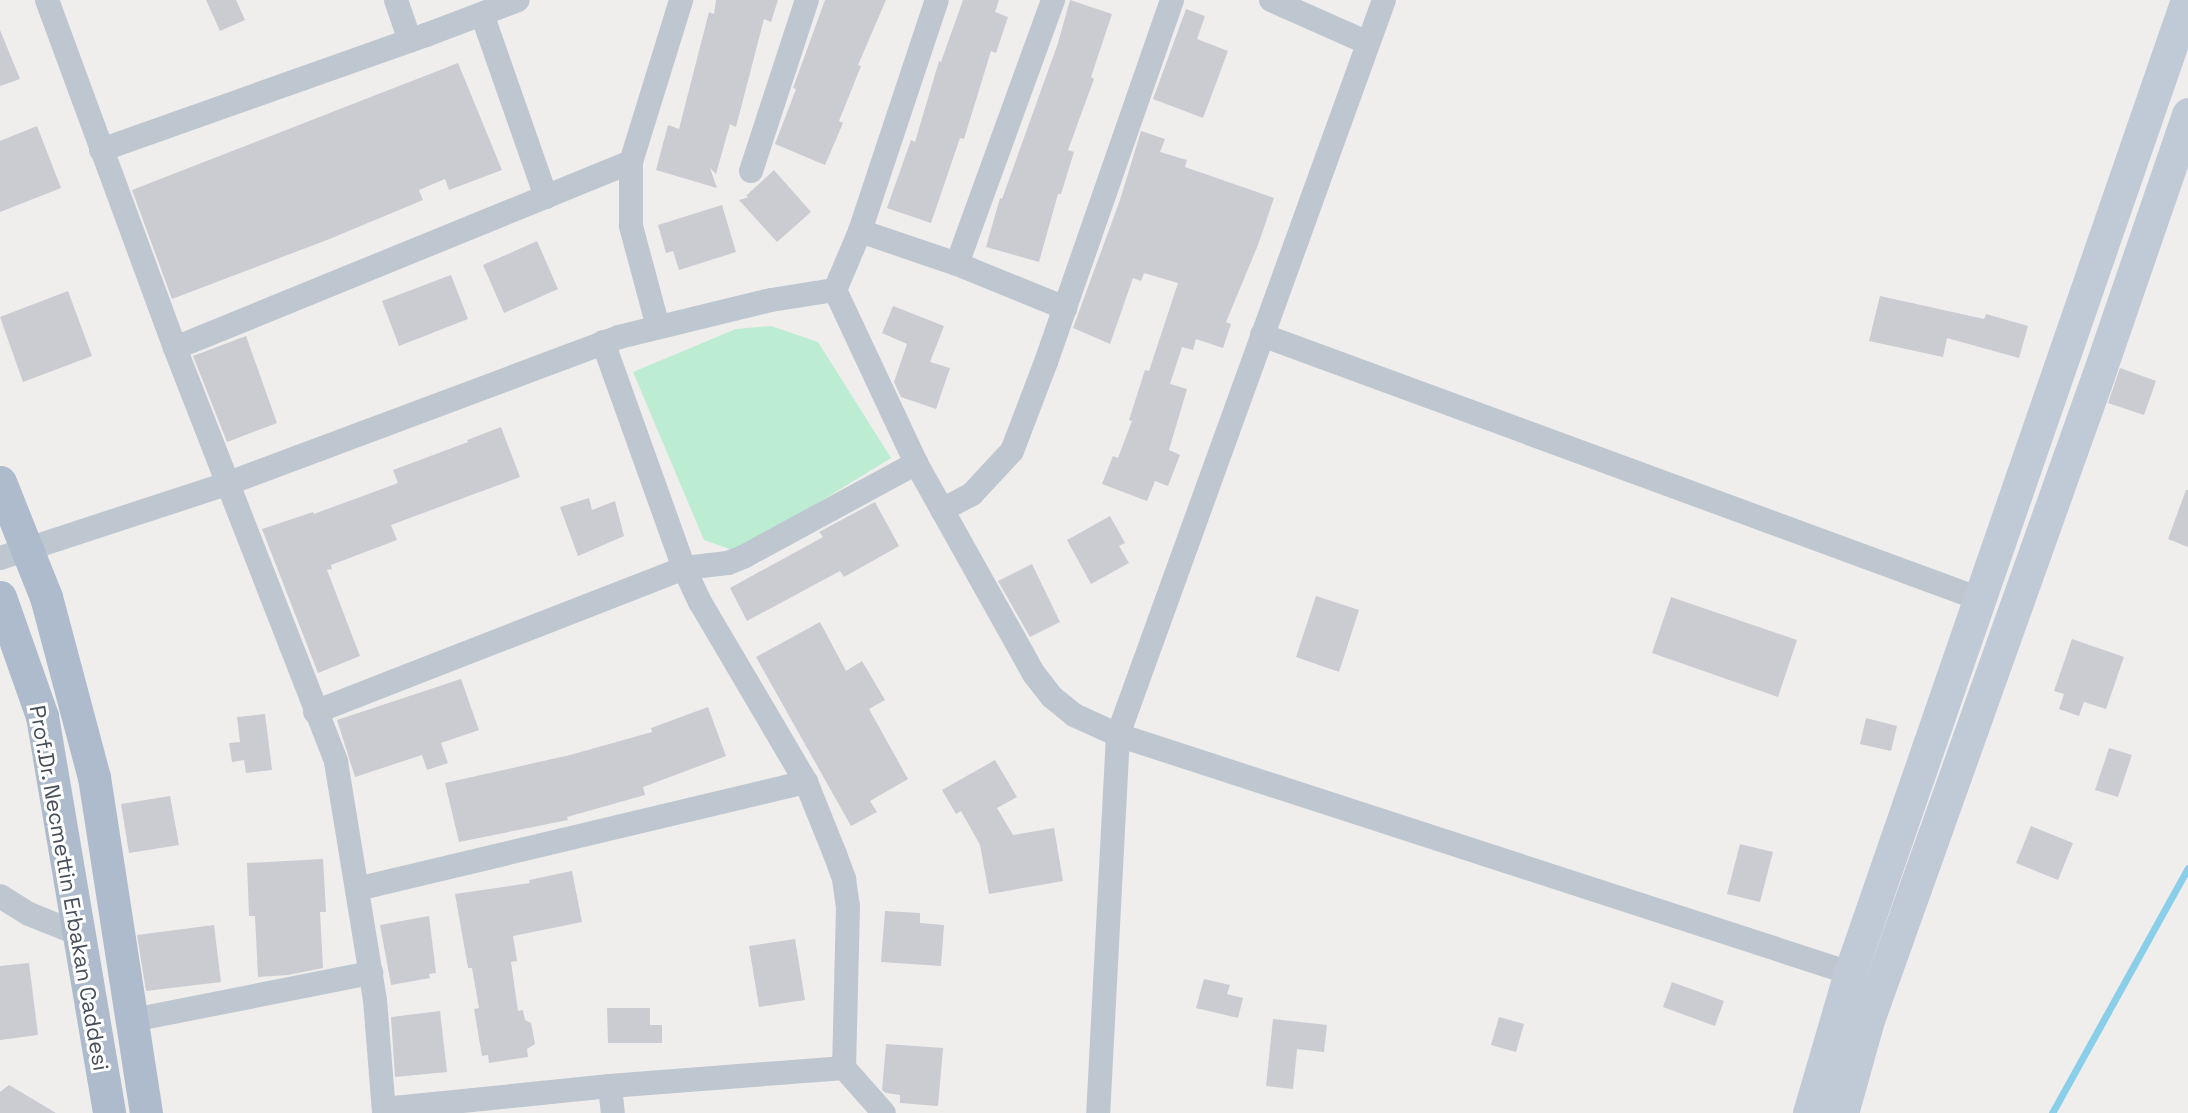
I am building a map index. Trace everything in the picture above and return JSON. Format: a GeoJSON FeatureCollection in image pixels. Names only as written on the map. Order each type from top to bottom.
{"type":"FeatureCollection","features":[{"type":"Feature","properties":{"kind":"main road"},"geometry":{"type":"LineString","coordinates":[[1809,1113],[1850,973],[2187,0]]}},
{"type":"Feature","properties":{"kind":"main road"},"geometry":{"type":"LineString","coordinates":[[1842,1113],[1868,1020],[2094,387],[2188,114]]}},
{"type":"Feature","properties":{"kind":"main road","name":"Prof.Dr. Necmettin Erbakan Caddesi"},"geometry":{"type":"LineString","coordinates":[[0,483],[12,554],[46,597],[94,777],[146,1113]]}},
{"type":"Feature","properties":{"kind":"main road","name":"Prof.Dr. Necmettin Erbakan Caddesi"},"geometry":{"type":"LineString","coordinates":[[0,597],[42,716],[109,1113]]}},
{"type":"Feature","properties":{"kind":"street"},"geometry":{"type":"LineString","coordinates":[[47,0],[175,348],[336,762],[371,973],[384,1111],[610,1086],[844,1068]]}},
{"type":"Feature","properties":{"kind":"street"},"geometry":{"type":"LineString","coordinates":[[396,0],[410,41]]}},
{"type":"Feature","properties":{"kind":"street"},"geometry":{"type":"LineString","coordinates":[[101,150],[410,41],[518,0]]}},
{"type":"Feature","properties":{"kind":"street"},"geometry":{"type":"LineString","coordinates":[[658,327],[631,226],[631,162],[681,0]]}},
{"type":"Feature","properties":{"kind":"street"},"geometry":{"type":"LineString","coordinates":[[751,171],[807,0]]}},
{"type":"Feature","properties":{"kind":"street"},"geometry":{"type":"LineString","coordinates":[[937,0],[860,231],[835,290],[916,463],[1034,674],[1052,697],[1074,715],[1118,735],[1850,973]]}},
{"type":"Feature","properties":{"kind":"street"},"geometry":{"type":"LineString","coordinates":[[957,264],[1053,0]]}},
{"type":"Feature","properties":{"kind":"street"},"geometry":{"type":"LineString","coordinates":[[942,510],[972,494],[1012,451],[1065,308],[1173,0]]}},
{"type":"Feature","properties":{"kind":"street"},"geometry":{"type":"LineString","coordinates":[[1271,0],[1368,43]]}},
{"type":"Feature","properties":{"kind":"street"},"geometry":{"type":"LineString","coordinates":[[1098,1113],[1118,735],[1384,0]]}},
{"type":"Feature","properties":{"kind":"street"},"geometry":{"type":"LineString","coordinates":[[482,14],[546,197]]}},
{"type":"Feature","properties":{"kind":"street"},"geometry":{"type":"LineString","coordinates":[[175,348],[631,162]]}},
{"type":"Feature","properties":{"kind":"street"},"geometry":{"type":"LineString","coordinates":[[860,231],[957,264],[1065,308]]}},
{"type":"Feature","properties":{"kind":"street"},"geometry":{"type":"LineString","coordinates":[[12,554],[229,483],[603,342],[771,300],[835,290]]}},
{"type":"Feature","properties":{"kind":"street"},"geometry":{"type":"LineString","coordinates":[[1262,335],[1980,599]]}},
{"type":"Feature","properties":{"kind":"street"},"geometry":{"type":"LineString","coordinates":[[603,342],[684,568],[700,602],[806,782],[844,879],[848,906],[844,1068],[884,1113]]}},
{"type":"Feature","properties":{"kind":"street"},"geometry":{"type":"LineString","coordinates":[[315,712],[684,568],[728,563],[745,556],[916,463]]}},
{"type":"Feature","properties":{"kind":"street"},"geometry":{"type":"LineString","coordinates":[[357,889],[806,782]]}},
{"type":"Feature","properties":{"kind":"street"},"geometry":{"type":"LineString","coordinates":[[0,896],[29,914],[79,934]]}},
{"type":"Feature","properties":{"kind":"street"},"geometry":{"type":"LineString","coordinates":[[133,1020],[371,973]]}},
{"type":"Feature","properties":{"kind":"street"},"geometry":{"type":"LineString","coordinates":[[610,1086],[613,1113]]}},
{"type":"Feature","properties":{"kind":"green space"},"geometry":{"type":"Polygon","coordinates":[[[771,326],[818,342],[891,458],[738,552],[704,540],[633,372],[736,329],[771,326]]]}},
{"type":"Feature","properties":{"kind":"building"},"geometry":{"type":"Polygon","coordinates":[[[206,0],[236,0],[245,20],[220,31],[206,0]]]}},
{"type":"Feature","properties":{"kind":"building"},"geometry":{"type":"Polygon","coordinates":[[[716,0],[778,0],[771,22],[764,19],[736,127],[730,124],[716,174],[710,168],[717,188],[656,170],[668,125],[679,129],[709,12],[714,14],[716,0]]]}},
{"type":"Feature","properties":{"kind":"building"},"geometry":{"type":"Polygon","coordinates":[[[825,0],[886,0],[858,65],[861,66],[839,121],[843,123],[825,165],[775,144],[825,0]]]}},
{"type":"Feature","properties":{"kind":"building"},"geometry":{"type":"Polygon","coordinates":[[[963,0],[999,0],[995,12],[1008,17],[996,53],[991,51],[964,139],[960,138],[931,223],[887,208],[911,140],[915,142],[939,61],[941,62],[963,0]]]}},
{"type":"Feature","properties":{"kind":"building"},"geometry":{"type":"Polygon","coordinates":[[[1070,0],[1112,14],[1091,77],[1094,79],[1068,150],[1074,152],[1061,194],[1058,194],[1039,262],[986,247],[1000,198],[1002,199],[1058,43],[1070,0]]]}},
{"type":"Feature","properties":{"kind":"building"},"geometry":{"type":"Polygon","coordinates":[[[1186,9],[1205,16],[1197,39],[1228,51],[1203,118],[1153,99],[1186,9]]]}},
{"type":"Feature","properties":{"kind":"building"},"geometry":{"type":"Polygon","coordinates":[[[0,30],[20,79],[0,86],[0,30]]]}},
{"type":"Feature","properties":{"kind":"building"},"geometry":{"type":"Polygon","coordinates":[[[458,63],[502,170],[449,190],[445,179],[419,190],[423,200],[327,240],[172,299],[132,190],[458,63]]]}},
{"type":"Feature","properties":{"kind":"building"},"geometry":{"type":"Polygon","coordinates":[[[37,126],[61,188],[0,212],[0,141],[37,126]]]}},
{"type":"Feature","properties":{"kind":"building"},"geometry":{"type":"Polygon","coordinates":[[[1141,131],[1165,139],[1160,152],[1187,160],[1185,167],[1274,198],[1258,245],[1226,322],[1231,324],[1223,348],[1196,339],[1193,350],[1182,347],[1170,384],[1187,389],[1169,450],[1180,455],[1168,486],[1155,481],[1147,501],[1102,484],[1113,456],[1118,458],[1132,421],[1129,420],[1145,370],[1149,371],[1178,283],[1144,273],[1141,281],[1133,278],[1110,344],[1073,328],[1120,200],[1141,131]]]}},
{"type":"Feature","properties":{"kind":"building"},"geometry":{"type":"Polygon","coordinates":[[[774,170],[811,212],[777,242],[739,200],[749,197],[746,196],[774,170]]]}},
{"type":"Feature","properties":{"kind":"building"},"geometry":{"type":"Polygon","coordinates":[[[722,205],[736,252],[679,270],[673,251],[666,253],[658,225],[722,205]]]}},
{"type":"Feature","properties":{"kind":"building"},"geometry":{"type":"Polygon","coordinates":[[[537,241],[558,289],[504,313],[483,265],[537,241]]]}},
{"type":"Feature","properties":{"kind":"building"},"geometry":{"type":"Polygon","coordinates":[[[451,275],[468,319],[399,346],[382,301],[451,275]]]}},
{"type":"Feature","properties":{"kind":"building"},"geometry":{"type":"Polygon","coordinates":[[[68,291],[92,356],[23,382],[0,317],[68,291]]]}},
{"type":"Feature","properties":{"kind":"building"},"geometry":{"type":"Polygon","coordinates":[[[1880,296],[1984,319],[1986,314],[2028,326],[2019,358],[1947,338],[1943,357],[1869,341],[1880,296]]]}},
{"type":"Feature","properties":{"kind":"building"},"geometry":{"type":"Polygon","coordinates":[[[893,306],[944,326],[930,362],[950,368],[936,409],[901,397],[894,382],[907,344],[882,333],[893,306]]]}},
{"type":"Feature","properties":{"kind":"building"},"geometry":{"type":"Polygon","coordinates":[[[246,336],[277,423],[227,442],[193,356],[246,336]]]}},
{"type":"Feature","properties":{"kind":"building"},"geometry":{"type":"Polygon","coordinates":[[[2120,368],[2156,381],[2144,415],[2108,403],[2120,368]]]}},
{"type":"Feature","properties":{"kind":"building"},"geometry":{"type":"Polygon","coordinates":[[[501,427],[520,477],[391,525],[397,540],[331,565],[332,569],[327,570],[360,656],[318,673],[262,529],[313,512],[314,514],[398,483],[393,470],[501,427]]]}},
{"type":"Feature","properties":{"kind":"building"},"geometry":{"type":"Polygon","coordinates":[[[2186,490],[2188,490],[2188,547],[2168,539],[2186,490]]]}},
{"type":"Feature","properties":{"kind":"building"},"geometry":{"type":"Polygon","coordinates":[[[589,498],[592,510],[615,501],[624,536],[578,556],[560,507],[589,498]]]}},
{"type":"Feature","properties":{"kind":"building"},"geometry":{"type":"Polygon","coordinates":[[[875,502],[899,546],[844,577],[840,571],[747,621],[730,588],[823,537],[819,532],[875,502]]]}},
{"type":"Feature","properties":{"kind":"building"},"geometry":{"type":"Polygon","coordinates":[[[1110,516],[1125,543],[1119,546],[1129,563],[1091,584],[1067,540],[1110,516]]]}},
{"type":"Feature","properties":{"kind":"building"},"geometry":{"type":"Polygon","coordinates":[[[1032,564],[1060,622],[1030,637],[998,581],[1032,564]]]}},
{"type":"Feature","properties":{"kind":"building"},"geometry":{"type":"Polygon","coordinates":[[[1316,596],[1359,610],[1339,672],[1296,657],[1316,596]]]}},
{"type":"Feature","properties":{"kind":"building"},"geometry":{"type":"Polygon","coordinates":[[[1671,597],[1797,640],[1778,697],[1652,653],[1671,597]]]}},
{"type":"Feature","properties":{"kind":"building"},"geometry":{"type":"Polygon","coordinates":[[[820,622],[846,671],[862,661],[885,700],[869,709],[908,779],[870,801],[877,812],[851,826],[756,657],[820,622]]]}},
{"type":"Feature","properties":{"kind":"building"},"geometry":{"type":"Polygon","coordinates":[[[2072,639],[2124,657],[2106,709],[2084,702],[2079,716],[2059,709],[2064,694],[2054,691],[2072,639]]]}},
{"type":"Feature","properties":{"kind":"building"},"geometry":{"type":"Polygon","coordinates":[[[461,679],[479,730],[441,743],[448,763],[427,770],[422,755],[355,777],[337,720],[461,679]]]}},
{"type":"Feature","properties":{"kind":"building"},"geometry":{"type":"Polygon","coordinates":[[[708,707],[726,756],[643,787],[645,795],[567,817],[568,820],[459,842],[445,783],[570,755],[652,732],[651,728],[708,707]]]}},
{"type":"Feature","properties":{"kind":"building"},"geometry":{"type":"Polygon","coordinates":[[[265,714],[272,770],[246,773],[244,760],[232,762],[229,743],[240,742],[237,717],[265,714]]]}},
{"type":"Feature","properties":{"kind":"building"},"geometry":{"type":"Polygon","coordinates":[[[1866,718],[1897,726],[1891,751],[1860,744],[1866,718]]]}},
{"type":"Feature","properties":{"kind":"building"},"geometry":{"type":"Polygon","coordinates":[[[2109,748],[2132,755],[2118,797],[2095,790],[2109,748]]]}},
{"type":"Feature","properties":{"kind":"building"},"geometry":{"type":"Polygon","coordinates":[[[995,760],[1017,797],[997,808],[1013,835],[1054,828],[1063,881],[989,894],[980,845],[961,811],[956,814],[942,790],[995,760]]]}},
{"type":"Feature","properties":{"kind":"building"},"geometry":{"type":"Polygon","coordinates":[[[170,796],[179,845],[129,853],[121,804],[170,796]]]}},
{"type":"Feature","properties":{"kind":"building"},"geometry":{"type":"Polygon","coordinates":[[[2031,826],[2073,843],[2058,880],[2016,863],[2031,826]]]}},
{"type":"Feature","properties":{"kind":"building"},"geometry":{"type":"Polygon","coordinates":[[[1740,844],[1773,852],[1760,902],[1727,894],[1740,844]]]}},
{"type":"Feature","properties":{"kind":"building"},"geometry":{"type":"Polygon","coordinates":[[[323,859],[326,912],[320,912],[323,968],[288,975],[258,977],[255,916],[249,916],[247,863],[323,859]]]}},
{"type":"Feature","properties":{"kind":"building"},"geometry":{"type":"Polygon","coordinates":[[[572,871],[582,922],[513,936],[517,961],[511,962],[518,1011],[523,1010],[525,1020],[531,1023],[535,1044],[527,1049],[528,1057],[489,1063],[488,1055],[482,1056],[474,1009],[479,1008],[472,968],[468,968],[455,894],[530,883],[529,880],[572,871]]]}},
{"type":"Feature","properties":{"kind":"building"},"geometry":{"type":"Polygon","coordinates":[[[885,911],[920,913],[920,923],[944,925],[941,966],[881,962],[885,911]]]}},
{"type":"Feature","properties":{"kind":"building"},"geometry":{"type":"Polygon","coordinates":[[[429,916],[436,973],[429,974],[430,978],[391,985],[380,925],[429,916]]]}},
{"type":"Feature","properties":{"kind":"building"},"geometry":{"type":"Polygon","coordinates":[[[214,925],[221,982],[146,991],[137,935],[214,925]]]}},
{"type":"Feature","properties":{"kind":"building"},"geometry":{"type":"Polygon","coordinates":[[[795,939],[805,1000],[759,1007],[749,946],[795,939]]]}},
{"type":"Feature","properties":{"kind":"building"},"geometry":{"type":"Polygon","coordinates":[[[29,963],[38,1035],[0,1040],[0,966],[29,963]]]}},
{"type":"Feature","properties":{"kind":"building"},"geometry":{"type":"Polygon","coordinates":[[[1204,979],[1230,985],[1227,994],[1243,998],[1238,1018],[1196,1008],[1204,979]]]}},
{"type":"Feature","properties":{"kind":"building"},"geometry":{"type":"Polygon","coordinates":[[[1672,982],[1724,1001],[1715,1026],[1663,1007],[1672,982]]]}},
{"type":"Feature","properties":{"kind":"building"},"geometry":{"type":"Polygon","coordinates":[[[607,1008],[650,1008],[650,1025],[662,1025],[662,1043],[608,1043],[607,1008]]]}},
{"type":"Feature","properties":{"kind":"building"},"geometry":{"type":"Polygon","coordinates":[[[440,1011],[447,1072],[395,1077],[391,1017],[440,1011]]]}},
{"type":"Feature","properties":{"kind":"building"},"geometry":{"type":"Polygon","coordinates":[[[1499,1017],[1524,1024],[1516,1052],[1491,1045],[1499,1017]]]}},
{"type":"Feature","properties":{"kind":"building"},"geometry":{"type":"Polygon","coordinates":[[[1273,1019],[1327,1025],[1324,1052],[1297,1049],[1293,1089],[1266,1086],[1273,1019]]]}},
{"type":"Feature","properties":{"kind":"building"},"geometry":{"type":"Polygon","coordinates":[[[886,1044],[943,1048],[938,1106],[900,1103],[900,1095],[886,1093],[882,1090],[886,1044]]]}},
{"type":"Feature","properties":{"kind":"building"},"geometry":{"type":"Polygon","coordinates":[[[9,1085],[56,1113],[0,1113],[0,1092],[9,1085]]]}},
{"type":"Feature","properties":{"kind":"waterway"},"geometry":{"type":"LineString","coordinates":[[2052,1113],[2188,868]]}}]}
